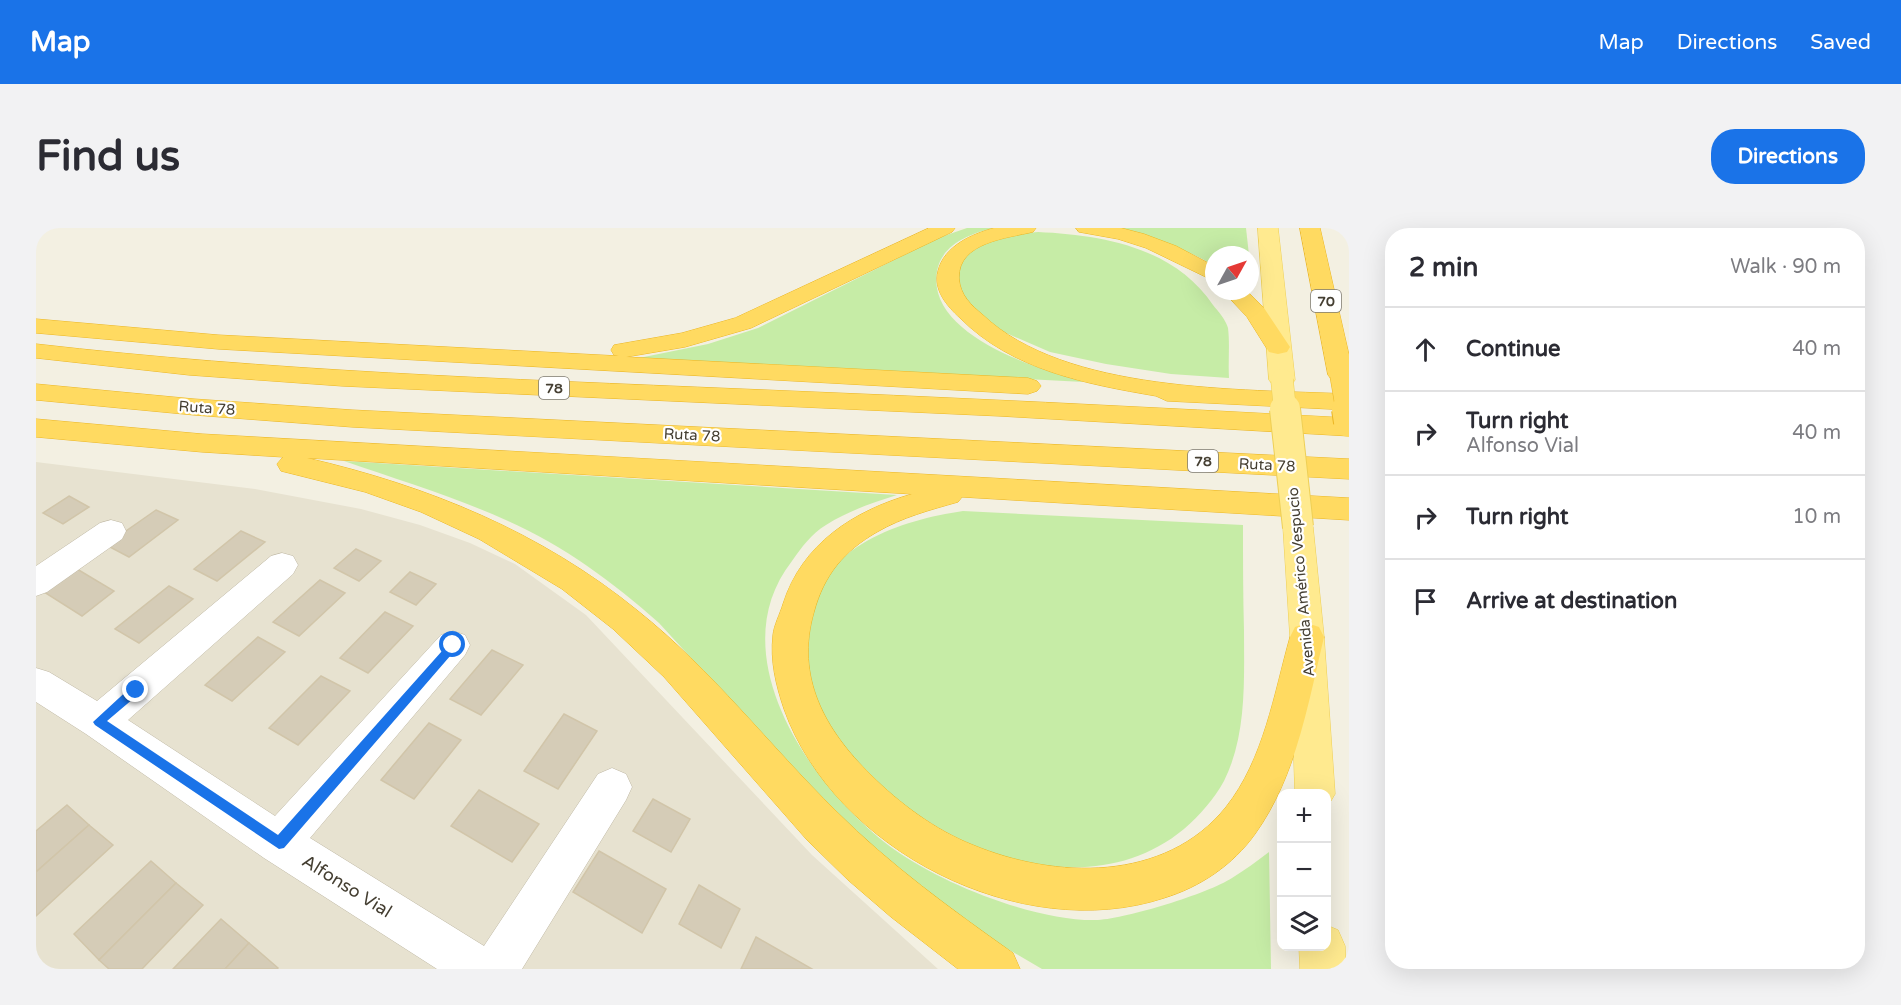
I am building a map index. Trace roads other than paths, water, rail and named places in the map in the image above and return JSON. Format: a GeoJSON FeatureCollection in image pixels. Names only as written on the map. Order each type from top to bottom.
{"type":"FeatureCollection","features":[{"type":"Feature","properties":{"kind":"highway"},"geometry":{"type":"LineString","coordinates":[[510,358],[668,344],[713,333],[764,314],[893,250],[945,228]]}},
{"type":"Feature","properties":{"kind":"highway"},"geometry":{"type":"LineString","coordinates":[[1026,228],[981,239],[966,247],[952,262],[948,275],[950,289],[957,303],[971,319],[1005,343],[1054,365],[1118,381],[1194,395]]}},
{"type":"Feature","properties":{"kind":"highway"},"geometry":{"type":"LineString","coordinates":[[1086,228],[1117,233],[1161,247],[1189,259],[1205,269]]}},
{"type":"Feature","properties":{"kind":"highway","name":"70"},"geometry":{"type":"LineString","coordinates":[[1310,228],[1349,424]]}},
{"type":"Feature","properties":{"kind":"highway"},"geometry":{"type":"LineString","coordinates":[[1243,300],[1256,313],[1278,347]]}},
{"type":"Feature","properties":{"kind":"highway"},"geometry":{"type":"LineString","coordinates":[[36,326],[218,342],[1349,402]]}},
{"type":"Feature","properties":{"kind":"highway","name":"78"},"geometry":{"type":"LineString","coordinates":[[36,351],[151,363],[418,382],[1349,424]]}},
{"type":"Feature","properties":{"kind":"highway","name":"Ruta 78"},"geometry":{"type":"LineString","coordinates":[[36,392],[327,418],[1058,452],[1349,469]]}},
{"type":"Feature","properties":{"kind":"highway"},"geometry":{"type":"LineString","coordinates":[[36,428],[202,444],[1349,509]]}},
{"type":"Feature","properties":{"kind":"highway"},"geometry":{"type":"LineString","coordinates":[[202,444],[360,480],[401,493],[470,521],[550,564],[626,619],[662,653],[851,856],[920,914],[997,969]]}},
{"type":"Feature","properties":{"kind":"highway"},"geometry":{"type":"LineString","coordinates":[[992,489],[930,498],[893,511],[857,529],[818,565],[799,599],[790,636],[788,656],[796,696],[803,716],[831,759],[873,805],[916,838],[942,854],[1002,878],[1058,887],[1114,887],[1137,884],[1191,865],[1228,835],[1254,800],[1282,729],[1307,637]]}},
{"type":"Feature","properties":{"kind":"main road","name":"Avenida Américo Vespucio"},"geometry":{"type":"LineString","coordinates":[[1268,228],[1307,637],[1314,789]]}},
{"type":"Feature","properties":{"kind":"main road"},"geometry":{"type":"LineString","coordinates":[[1322,951],[1323,969]]}},
{"type":"Feature","properties":{"kind":"street"},"geometry":{"type":"LineString","coordinates":[[36,583],[111,531]]}},
{"type":"Feature","properties":{"kind":"street"},"geometry":{"type":"LineString","coordinates":[[99,722],[282,566]]}},
{"type":"Feature","properties":{"kind":"street"},"geometry":{"type":"LineString","coordinates":[[279,843],[453,645]]}},
{"type":"Feature","properties":{"kind":"street","name":"Alfonso Vial"},"geometry":{"type":"LineString","coordinates":[[39,688],[99,722],[279,843],[479,969]]}},
{"type":"Feature","properties":{"kind":"street"},"geometry":{"type":"LineString","coordinates":[[496,969],[612,787]]}}]}
